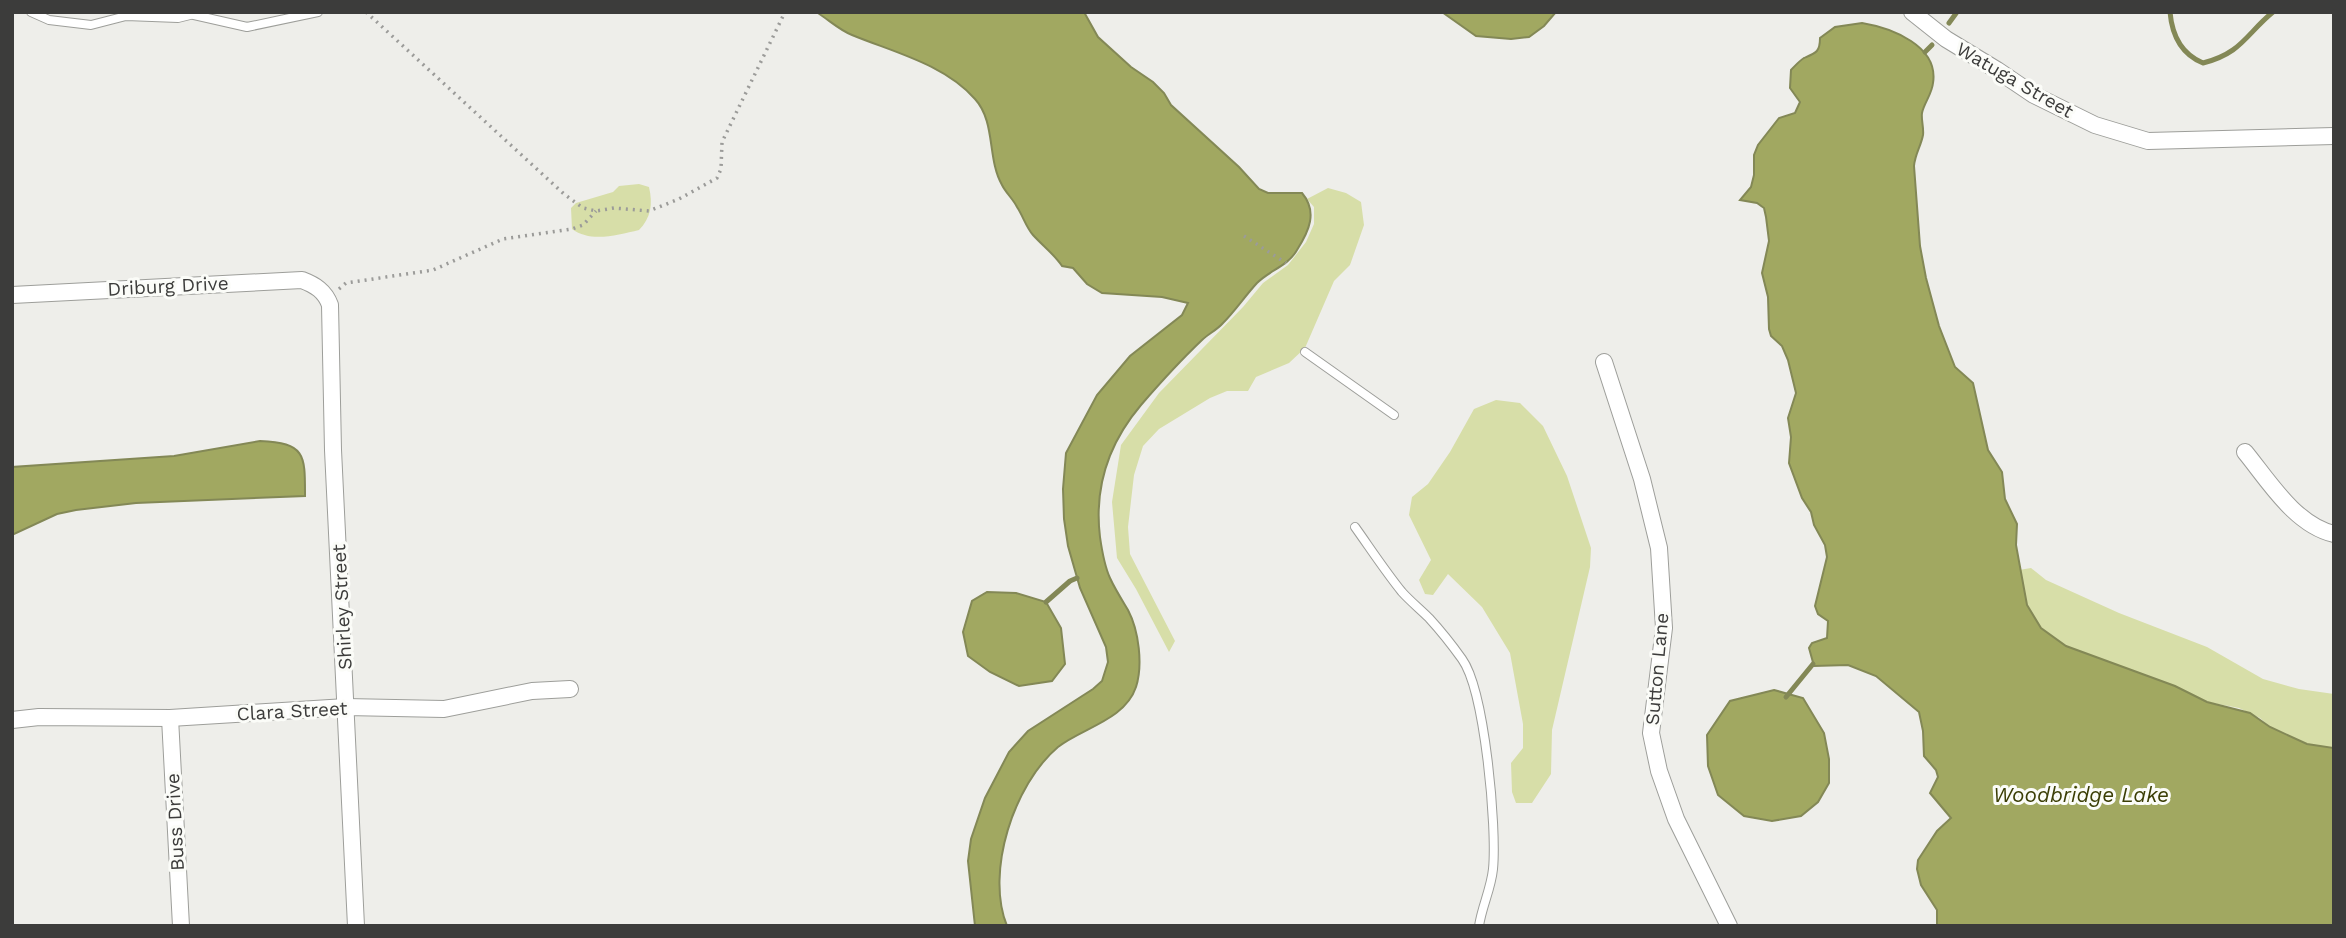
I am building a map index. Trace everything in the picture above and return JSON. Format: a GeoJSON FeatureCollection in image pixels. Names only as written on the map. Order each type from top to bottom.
{"type":"FeatureCollection","features":[{"type":"Feature","properties":{"kind":"street","name":"Watuga Street"},"geometry":{"type":"LineString","coordinates":[[1912,12],[1946,39],[2034,95],[2095,125],[2148,141],[2334,136]]}},
{"type":"Feature","properties":{"kind":"street","name":"Driburg Drive"},"geometry":{"type":"LineString","coordinates":[[12,295],[302,280],[325,295]]}},
{"type":"Feature","properties":{"kind":"street","name":"Shirley Street"},"geometry":{"type":"LineString","coordinates":[[325,295],[330,305],[333,450],[356,926]]}},
{"type":"Feature","properties":{"kind":"street","name":"Sutton Lane"},"geometry":{"type":"LineString","coordinates":[[1604,362],[1642,479],[1659,548],[1664,628],[1651,733],[1659,771],[1676,819],[1729,926]]}},
{"type":"Feature","properties":{"kind":"street"},"geometry":{"type":"LineString","coordinates":[[2245,452],[2302,517],[2334,534]]}},
{"type":"Feature","properties":{"kind":"street","name":"Clara Street"},"geometry":{"type":"LineString","coordinates":[[12,720],[40,717],[170,718],[346,707],[444,709],[532,691],[570,689]]}},
{"type":"Feature","properties":{"kind":"street","name":"Buss Drive"},"geometry":{"type":"LineString","coordinates":[[170,718],[181,926]]}},
{"type":"Feature","properties":{"kind":"lane"},"geometry":{"type":"LineString","coordinates":[[32,12],[49,20],[91,24],[126,16],[178,18],[198,14],[247,27],[318,12]]}},
{"type":"Feature","properties":{"kind":"lane"},"geometry":{"type":"LineString","coordinates":[[1305,352],[1394,415]]}},
{"type":"Feature","properties":{"kind":"lane"},"geometry":{"type":"LineString","coordinates":[[1355,527],[1402,592],[1430,619],[1464,662],[1475,691],[1486,752],[1494,848],[1492,872],[1479,926]]}},
{"type":"Feature","properties":{"kind":"path"},"geometry":{"type":"LineString","coordinates":[[366,12],[564,194],[583,208],[596,211],[614,208],[649,211],[718,178],[722,142],[785,12]]}},
{"type":"Feature","properties":{"kind":"path"},"geometry":{"type":"LineString","coordinates":[[325,295],[346,283],[433,270],[503,239],[563,231],[583,225],[596,211]]}},
{"type":"Feature","properties":{"kind":"path"},"geometry":{"type":"LineString","coordinates":[[1244,236],[1286,263]]}},
{"type":"Feature","properties":{"kind":"shaded area"},"geometry":{"type":"Polygon","coordinates":[[[639,184],[649,187],[651,199],[648,216],[639,230],[596,237],[572,229],[571,208],[576,203],[613,192],[619,186],[639,184]]]}},
{"type":"Feature","properties":{"kind":"shaded area"},"geometry":{"type":"Polygon","coordinates":[[[1328,188],[1346,193],[1361,202],[1364,225],[1350,265],[1334,281],[1305,348],[1289,363],[1256,377],[1248,391],[1227,391],[1210,398],[1159,429],[1143,446],[1134,475],[1128,527],[1130,554],[1175,641],[1169,652],[1117,558],[1112,502],[1121,445],[1159,393],[1263,283],[1288,265],[1306,242],[1314,224],[1314,207],[1307,199],[1328,188]]]}},
{"type":"Feature","properties":{"kind":"shaded area"},"geometry":{"type":"Polygon","coordinates":[[[1496,400],[1520,403],[1543,426],[1567,476],[1591,548],[1590,567],[1552,730],[1551,774],[1532,803],[1516,803],[1512,792],[1511,763],[1523,748],[1523,724],[1510,653],[1482,607],[1448,574],[1433,595],[1425,594],[1419,580],[1431,560],[1409,515],[1412,497],[1428,484],[1474,409],[1496,400]]]}},
{"type":"Feature","properties":{"kind":"shaded area"},"geometry":{"type":"Polygon","coordinates":[[[2031,568],[2046,580],[2119,613],[2207,647],[2263,679],[2299,689],[2334,694],[2334,748],[2307,744],[2270,727],[2260,718],[2239,708],[2207,702],[2175,686],[2066,646],[2050,636],[2035,621],[2027,605],[2019,570],[2031,568]]]}},
{"type":"Feature","properties":{"kind":"water"},"geometry":{"type":"Polygon","coordinates":[[[816,12],[1084,12],[1098,37],[1131,67],[1153,82],[1171,105],[1239,167],[1259,189],[1268,193],[1302,193],[1310,207],[1308,229],[1293,255],[1257,283],[1232,314],[1171,372],[1141,405],[1112,451],[1099,501],[1100,537],[1108,573],[1135,628],[1139,648],[1138,678],[1136,687],[1123,708],[1058,747],[1028,783],[1008,830],[1002,855],[1001,904],[1007,926],[975,926],[968,861],[971,839],[985,798],[1009,752],[1028,731],[1102,681],[1108,662],[1106,647],[1080,588],[1068,546],[1063,489],[1066,453],[1097,395],[1130,356],[1182,315],[1188,303],[1162,297],[1102,293],[1087,284],[1073,268],[1062,266],[1031,232],[1002,185],[994,164],[986,118],[975,99],[933,68],[847,33],[816,12]]]}},
{"type":"Feature","properties":{"kind":"water"},"geometry":{"type":"Polygon","coordinates":[[[1442,12],[1556,12],[1544,26],[1529,37],[1511,39],[1476,36],[1442,12]]]}},
{"type":"Feature","properties":{"kind":"water","name":"Woodbridge Lake"},"geometry":{"type":"Polygon","coordinates":[[[1862,23],[1887,29],[1911,41],[1929,59],[1933,70],[1932,87],[1922,113],[1923,135],[1914,166],[1920,246],[1939,326],[1955,367],[1973,383],[1988,450],[2002,472],[2005,499],[2017,524],[2016,545],[2027,605],[2041,628],[2066,646],[2175,686],[2207,702],[2250,713],[2270,727],[2307,744],[2334,748],[2334,926],[1937,926],[1937,910],[1921,885],[1918,860],[1937,831],[1951,818],[1930,793],[1938,777],[1936,770],[1924,756],[1919,712],[1876,676],[1848,665],[1814,666],[1809,648],[1812,643],[1827,638],[1828,621],[1818,614],[1815,606],[1827,557],[1825,545],[1802,498],[1789,463],[1791,437],[1788,418],[1796,393],[1788,360],[1782,346],[1771,336],[1769,329],[1768,297],[1762,273],[1769,241],[1764,208],[1757,203],[1740,200],[1751,187],[1754,155],[1758,145],[1779,118],[1795,113],[1800,102],[1790,88],[1791,70],[1802,59],[1812,55],[1819,46],[1820,38],[1835,27],[1862,23]]]}},
{"type":"Feature","properties":{"kind":"water"},"geometry":{"type":"Polygon","coordinates":[[[260,441],[286,445],[300,454],[303,461],[305,496],[136,503],[76,510],[57,514],[12,535],[12,467],[174,456],[260,441]]]}},
{"type":"Feature","properties":{"kind":"water"},"geometry":{"type":"Polygon","coordinates":[[[987,592],[1016,593],[1046,602],[1061,628],[1065,664],[1052,681],[1019,686],[990,672],[968,656],[963,632],[972,601],[987,592]]]}},
{"type":"Feature","properties":{"kind":"water"},"geometry":{"type":"Polygon","coordinates":[[[1774,690],[1803,698],[1824,733],[1829,759],[1829,783],[1818,802],[1801,816],[1772,821],[1744,816],[1718,795],[1708,766],[1707,735],[1730,701],[1774,690]]]}},
{"type":"Feature","properties":{"kind":"waterway"},"geometry":{"type":"LineString","coordinates":[[1949,23],[1957,12]]}},
{"type":"Feature","properties":{"kind":"waterway"},"geometry":{"type":"LineString","coordinates":[[2170,12],[2179,43],[2203,63],[2227,54],[2273,12]]}},
{"type":"Feature","properties":{"kind":"waterway"},"geometry":{"type":"LineString","coordinates":[[1925,52],[1932,45]]}},
{"type":"Feature","properties":{"kind":"waterway"},"geometry":{"type":"LineString","coordinates":[[1046,602],[1077,578]]}},
{"type":"Feature","properties":{"kind":"waterway"},"geometry":{"type":"LineString","coordinates":[[1786,697],[1813,664]]}}]}
